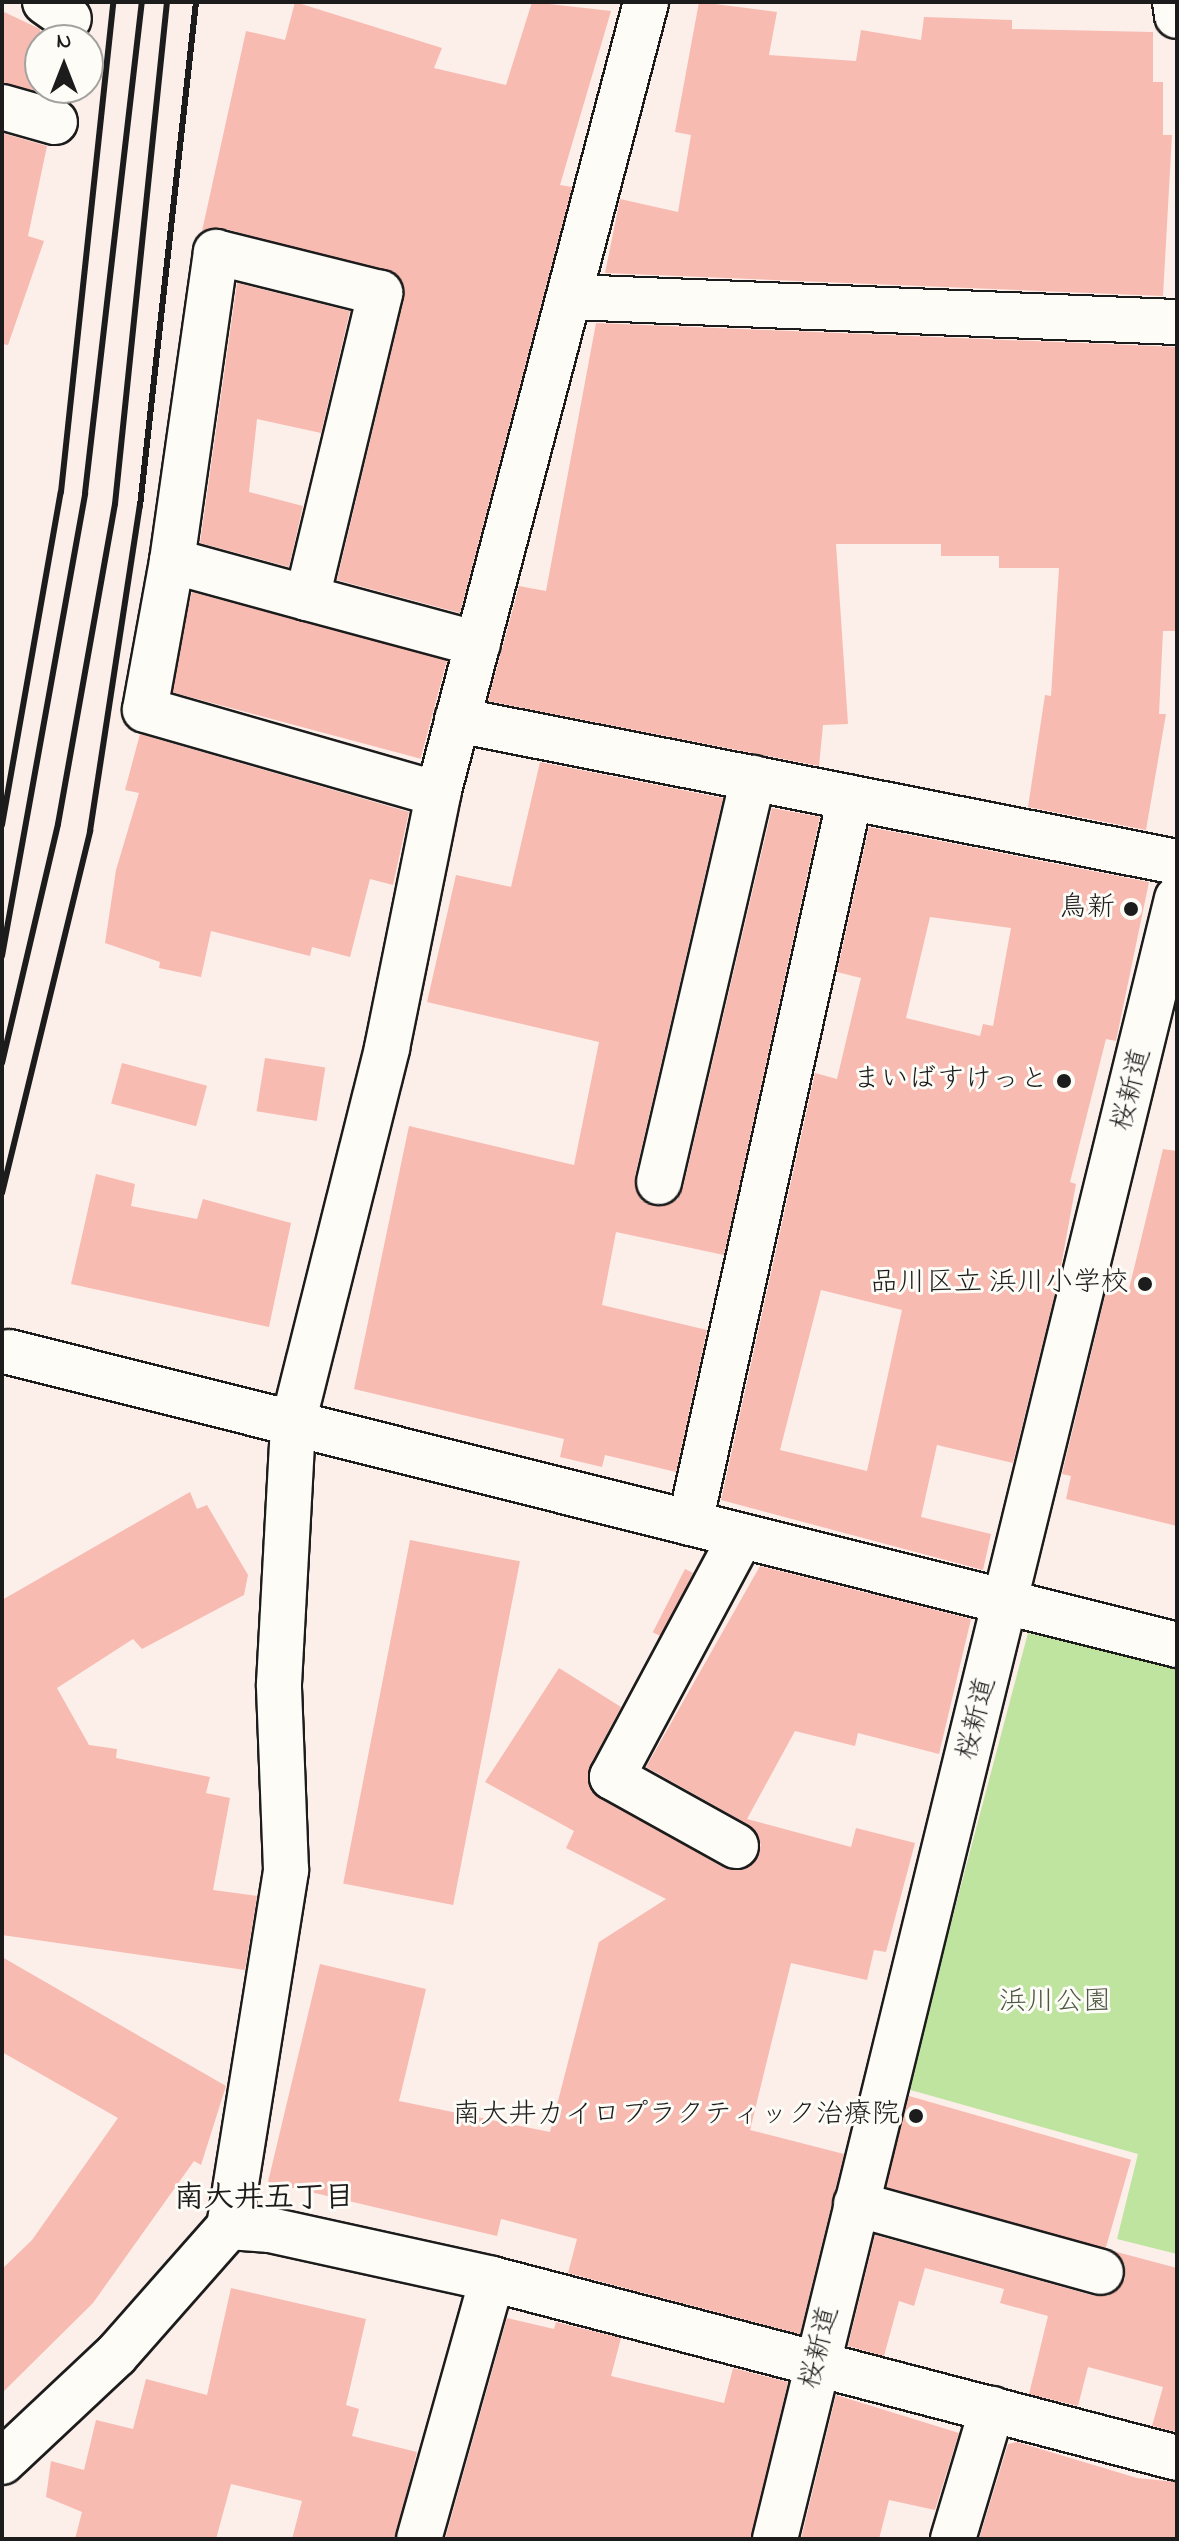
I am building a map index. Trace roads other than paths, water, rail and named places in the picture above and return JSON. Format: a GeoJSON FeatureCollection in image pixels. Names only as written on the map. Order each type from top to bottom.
{"type":"FeatureCollection","features":[{"type":"Feature","properties":{"kind":"street"},"geometry":{"type":"LineString","coordinates":[[2,2462],[116,2355],[229,2227],[286,1870],[279,1684],[293,1423],[387,1048],[438,794],[572,297],[646,2]]}},
{"type":"Feature","properties":{"kind":"street"},"geometry":{"type":"LineString","coordinates":[[1175,2],[1177,16]]}},
{"type":"Feature","properties":{"kind":"street"},"geometry":{"type":"LineString","coordinates":[[2,107],[55,122]]}},
{"type":"Feature","properties":{"kind":"street"},"geometry":{"type":"LineString","coordinates":[[307,598],[380,293],[216,252],[172,561],[145,710],[438,794]]}},
{"type":"Feature","properties":{"kind":"street"},"geometry":{"type":"LineString","coordinates":[[572,297],[1177,322]]}},
{"type":"Feature","properties":{"kind":"street"},"geometry":{"type":"LineString","coordinates":[[172,561],[478,644]]}},
{"type":"Feature","properties":{"kind":"street"},"geometry":{"type":"LineString","coordinates":[[457,720],[1177,862]]}},
{"type":"Feature","properties":{"kind":"street"},"geometry":{"type":"LineString","coordinates":[[659,1182],[753,778]]}},
{"type":"Feature","properties":{"kind":"street"},"geometry":{"type":"LineString","coordinates":[[690,1523],[850,797]]}},
{"type":"Feature","properties":{"kind":"street","name":"桜新道"},"geometry":{"type":"LineString","coordinates":[[775,2539],[1007,1603],[1177,899]]}},
{"type":"Feature","properties":{"kind":"street"},"geometry":{"type":"LineString","coordinates":[[9,1352],[1177,1645]]}},
{"type":"Feature","properties":{"kind":"street"},"geometry":{"type":"LineString","coordinates":[[736,1846],[612,1777],[741,1536]]}},
{"type":"Feature","properties":{"kind":"street"},"geometry":{"type":"LineString","coordinates":[[856,2204],[1101,2272]]}},
{"type":"Feature","properties":{"kind":"street"},"geometry":{"type":"LineString","coordinates":[[229,2227],[270,2230],[492,2279],[1177,2458]]}},
{"type":"Feature","properties":{"kind":"street"},"geometry":{"type":"LineString","coordinates":[[419,2539],[492,2279]]}},
{"type":"Feature","properties":{"kind":"street"},"geometry":{"type":"LineString","coordinates":[[953,2539],[992,2409]]}},
{"type":"Feature","properties":{"kind":"railway"},"geometry":{"type":"LineString","coordinates":[[2,825],[61,492],[113,2]]}},
{"type":"Feature","properties":{"kind":"railway"},"geometry":{"type":"LineString","coordinates":[[2,956],[85,493],[142,2]]}},
{"type":"Feature","properties":{"kind":"railway"},"geometry":{"type":"LineString","coordinates":[[2,1063],[58,824],[115,504],[167,2]]}},
{"type":"Feature","properties":{"kind":"railway"},"geometry":{"type":"LineString","coordinates":[[2,1193],[90,831],[140,506],[196,2]]}},
{"type":"Feature","properties":{"kind":"place","name":"鳥新"},"geometry":{"type":"Point","coordinates":[1131,909]}},
{"type":"Feature","properties":{"kind":"place","name":"まいばすけっと"},"geometry":{"type":"Point","coordinates":[1064,1081]}},
{"type":"Feature","properties":{"kind":"place","name":"品川区立 浜川小学校"},"geometry":{"type":"Point","coordinates":[1145,1284]}},
{"type":"Feature","properties":{"kind":"place","name":"南大井カイロプラクティック治療院"},"geometry":{"type":"Point","coordinates":[916,2116]}},
{"type":"Feature","properties":{"kind":"district","name":"南大井五丁目"},"geometry":{"type":"Point","coordinates":[264,2199]}},
{"type":"Feature","properties":{"kind":"park label","name":"浜川公園"},"geometry":{"type":"Point","coordinates":[1055,2003]}}]}
